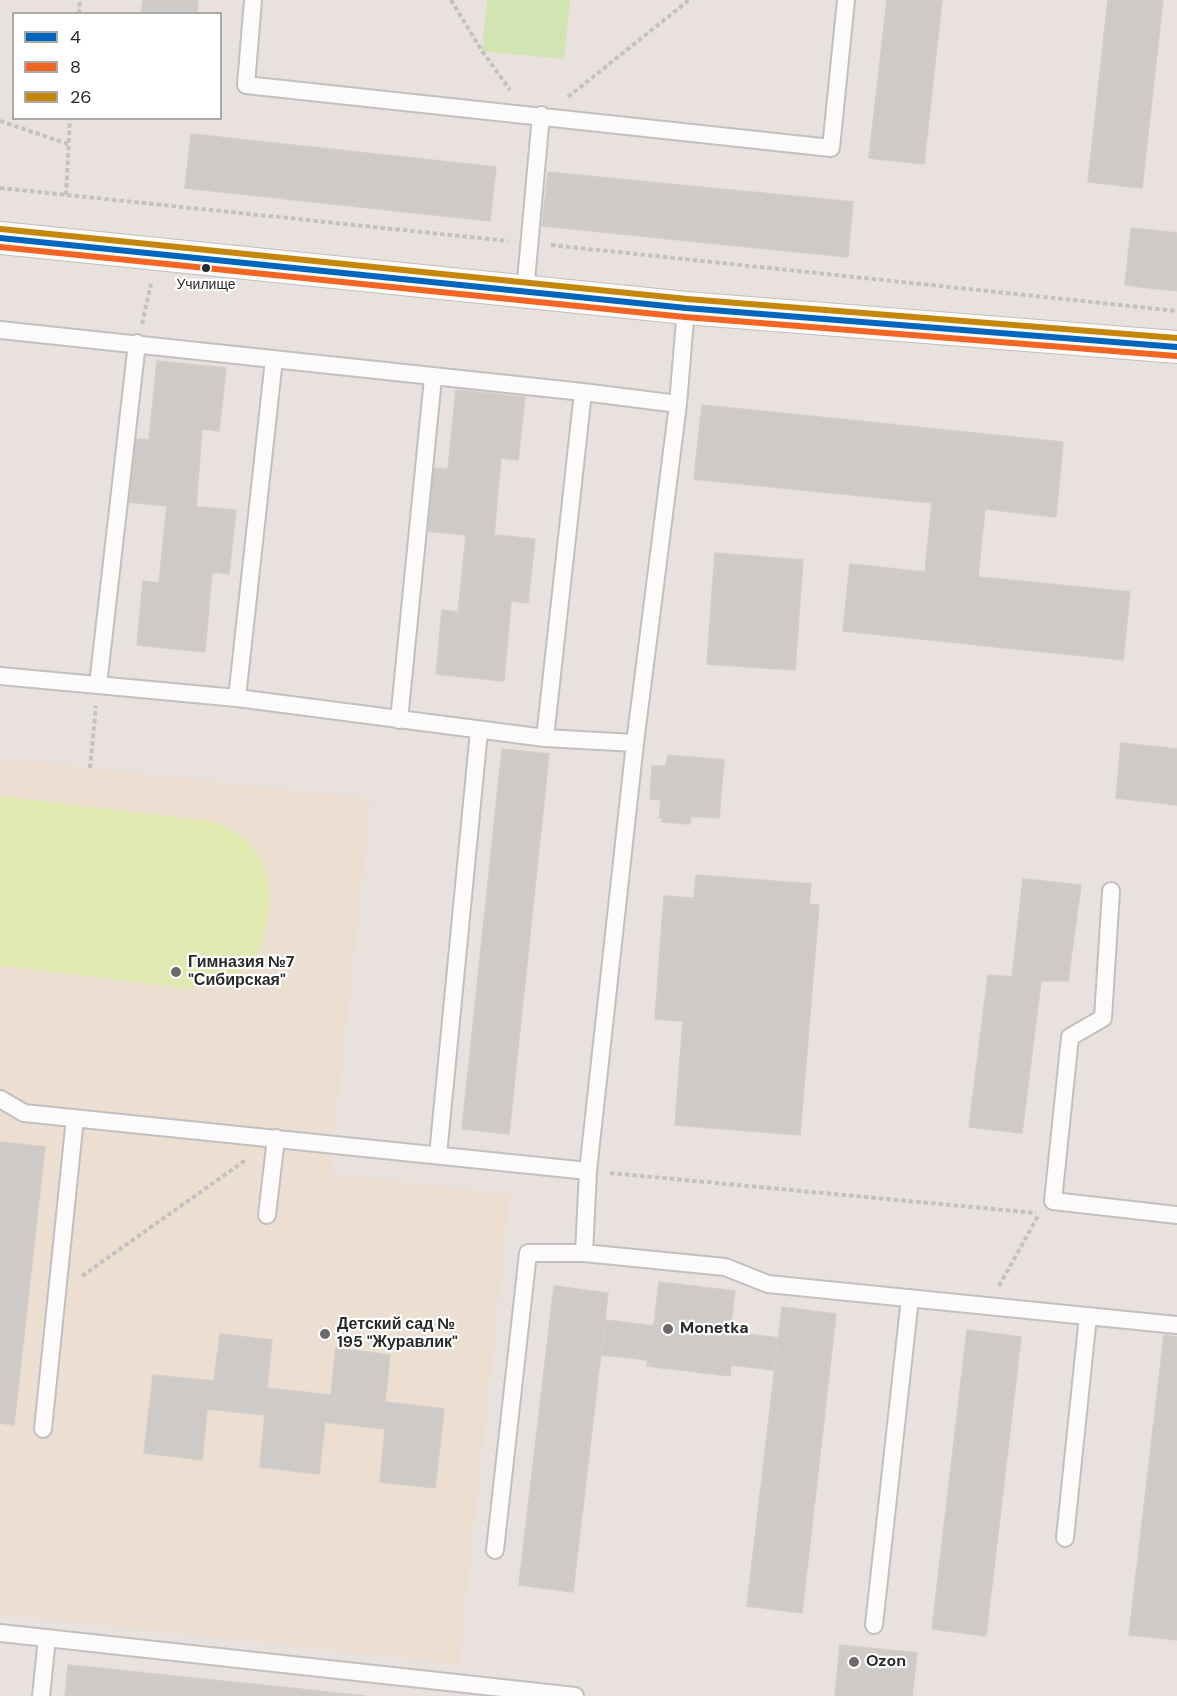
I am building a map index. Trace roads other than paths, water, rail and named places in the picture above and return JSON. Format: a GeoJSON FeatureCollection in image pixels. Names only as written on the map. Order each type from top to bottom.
{"type":"FeatureCollection","features":[{"type":"Feature","properties":{"kind":"street"},"geometry":{"type":"LineString","coordinates":[[0,238],[686,308],[1177,347]]}},
{"type":"Feature","properties":{"kind":"lane"},"geometry":{"type":"LineString","coordinates":[[252,0],[246,86],[831,148],[846,0]]}},
{"type":"Feature","properties":{"kind":"lane"},"geometry":{"type":"LineString","coordinates":[[525,292],[534,115]]}},
{"type":"Feature","properties":{"kind":"lane"},"geometry":{"type":"LineString","coordinates":[[584,1253],[588,1171],[635,743],[678,404],[686,308]]}},
{"type":"Feature","properties":{"kind":"lane"},"geometry":{"type":"LineString","coordinates":[[0,330],[137,343],[678,404]]}},
{"type":"Feature","properties":{"kind":"lane"},"geometry":{"type":"LineString","coordinates":[[98,685],[137,343]]}},
{"type":"Feature","properties":{"kind":"lane"},"geometry":{"type":"LineString","coordinates":[[237,698],[274,359]]}},
{"type":"Feature","properties":{"kind":"lane"},"geometry":{"type":"LineString","coordinates":[[399,720],[433,378]]}},
{"type":"Feature","properties":{"kind":"lane"},"geometry":{"type":"LineString","coordinates":[[546,738],[583,392]]}},
{"type":"Feature","properties":{"kind":"lane"},"geometry":{"type":"LineString","coordinates":[[0,676],[237,698],[479,731],[546,738],[635,743]]}},
{"type":"Feature","properties":{"kind":"lane"},"geometry":{"type":"LineString","coordinates":[[438,1155],[479,731]]}},
{"type":"Feature","properties":{"kind":"lane"},"geometry":{"type":"LineString","coordinates":[[1111,891],[1103,1018],[1070,1037],[1053,1201],[1177,1215]]}},
{"type":"Feature","properties":{"kind":"lane"},"geometry":{"type":"LineString","coordinates":[[0,1099],[24,1113],[588,1171]]}},
{"type":"Feature","properties":{"kind":"lane"},"geometry":{"type":"LineString","coordinates":[[44,1429],[75,1118]]}},
{"type":"Feature","properties":{"kind":"lane"},"geometry":{"type":"LineString","coordinates":[[267,1215],[276,1138]]}},
{"type":"Feature","properties":{"kind":"lane"},"geometry":{"type":"LineString","coordinates":[[495,1550],[528,1253],[584,1253],[725,1267],[768,1284],[1177,1325]]}},
{"type":"Feature","properties":{"kind":"lane"},"geometry":{"type":"LineString","coordinates":[[874,1625],[910,1298]]}},
{"type":"Feature","properties":{"kind":"lane"},"geometry":{"type":"LineString","coordinates":[[1065,1538],[1088,1316]]}},
{"type":"Feature","properties":{"kind":"lane"},"geometry":{"type":"LineString","coordinates":[[0,1633],[575,1696]]}},
{"type":"Feature","properties":{"kind":"lane"},"geometry":{"type":"LineString","coordinates":[[41,1696],[47,1638]]}},
{"type":"Feature","properties":{"kind":"place","name":"Училище"},"geometry":{"type":"Point","coordinates":[206,268]}},
{"type":"Feature","properties":{"kind":"place","name":"Гимназия №7 \"Сибирская\""},"geometry":{"type":"Point","coordinates":[176,972]}},
{"type":"Feature","properties":{"kind":"place","name":"Monetka"},"geometry":{"type":"Point","coordinates":[668,1329]}},
{"type":"Feature","properties":{"kind":"place","name":"Детский сад № 195 \"Журавлик\""},"geometry":{"type":"Point","coordinates":[325,1334]}},
{"type":"Feature","properties":{"kind":"place","name":"Ozon"},"geometry":{"type":"Point","coordinates":[854,1662]}}]}
